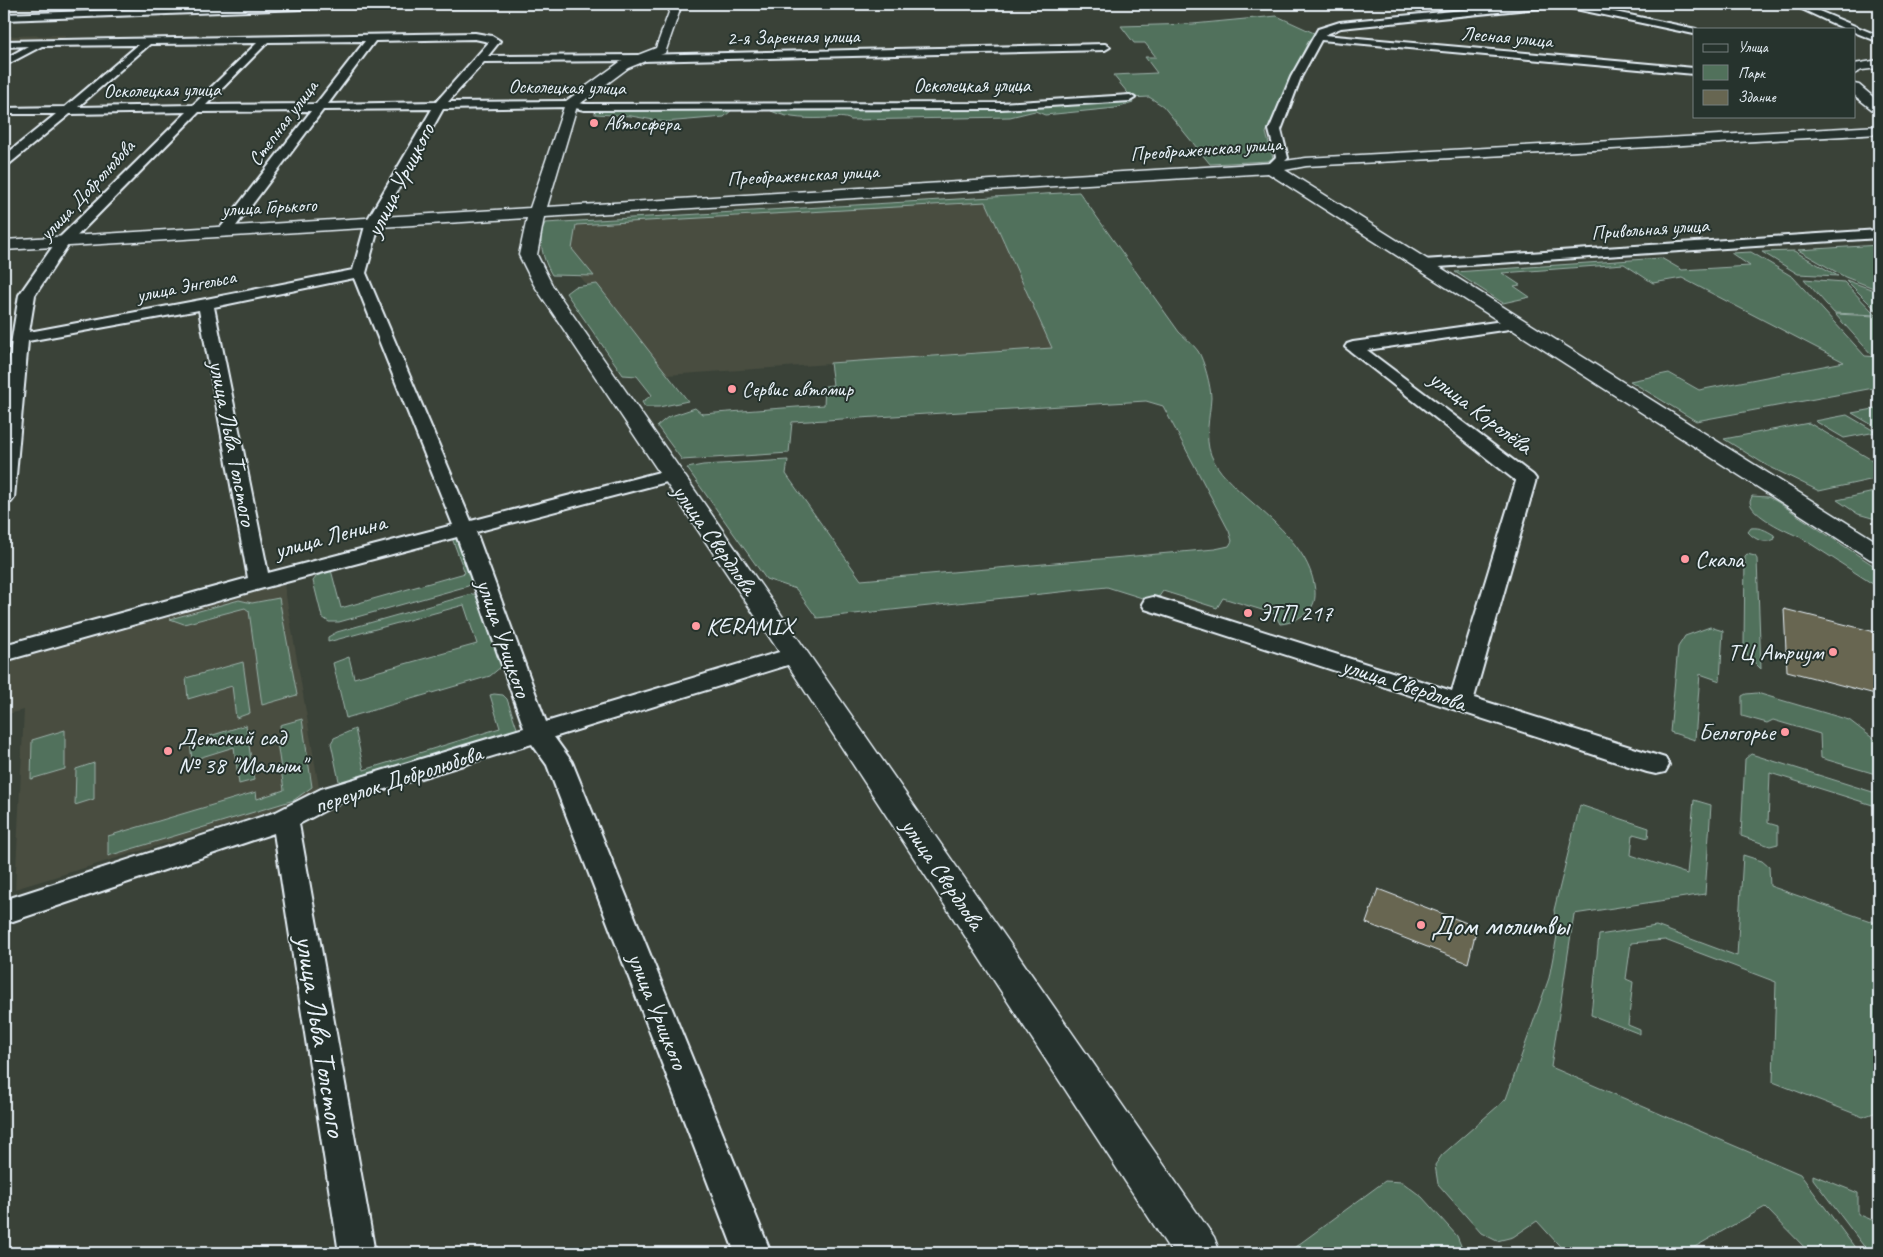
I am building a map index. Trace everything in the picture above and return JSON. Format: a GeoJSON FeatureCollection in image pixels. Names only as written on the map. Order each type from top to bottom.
{"type":"FeatureCollection","features":[{"type":"Feature","properties":{"kind":"main road"},"geometry":{"type":"LineString","coordinates":[[571,104],[624,65],[661,50],[677,4]]}},
{"type":"Feature","properties":{"kind":"main road"},"geometry":{"type":"LineString","coordinates":[[1856,68],[1879,64]]}},
{"type":"Feature","properties":{"kind":"main road"},"geometry":{"type":"LineString","coordinates":[[1856,90],[1879,108]]}},
{"type":"Feature","properties":{"kind":"main road","name":"улица Свердлова"},"geometry":{"type":"LineString","coordinates":[[571,104],[537,212],[528,255],[543,285],[671,475],[796,655],[1198,1253]]}},
{"type":"Feature","properties":{"kind":"main road","name":"Преображенская улица"},"geometry":{"type":"LineString","coordinates":[[1275,170],[1306,162],[1879,130]]}},
{"type":"Feature","properties":{"kind":"main road","name":"Преображенская улица"},"geometry":{"type":"LineString","coordinates":[[537,212],[1879,138]]}},
{"type":"Feature","properties":{"kind":"main road"},"geometry":{"type":"LineString","coordinates":[[1275,170],[1879,554]]}},
{"type":"Feature","properties":{"kind":"main road","name":"улица Горького"},"geometry":{"type":"LineString","coordinates":[[4,245],[537,212]]}},
{"type":"Feature","properties":{"kind":"street"},"geometry":{"type":"LineString","coordinates":[[4,16],[328,5],[494,4]]}},
{"type":"Feature","properties":{"kind":"street"},"geometry":{"type":"LineString","coordinates":[[1275,170],[1282,158],[1275,130],[1296,77],[1321,31],[1340,25],[1548,4]]}},
{"type":"Feature","properties":{"kind":"street"},"geometry":{"type":"LineString","coordinates":[[1566,4],[1693,32]]}},
{"type":"Feature","properties":{"kind":"street"},"geometry":{"type":"LineString","coordinates":[[1795,4],[1852,28]]}},
{"type":"Feature","properties":{"kind":"street"},"geometry":{"type":"LineString","coordinates":[[1856,30],[1879,40]]}},
{"type":"Feature","properties":{"kind":"street","name":"улица Урицкого"},"geometry":{"type":"LineString","coordinates":[[372,38],[475,36],[490,38],[495,41],[481,60],[440,105],[373,222],[359,273],[464,528],[538,734],[560,762],[753,1253]]}},
{"type":"Feature","properties":{"kind":"street","name":"Лесная улица"},"geometry":{"type":"LineString","coordinates":[[1317,37],[1693,71]]}},
{"type":"Feature","properties":{"kind":"street"},"geometry":{"type":"LineString","coordinates":[[4,44],[372,38]]}},
{"type":"Feature","properties":{"kind":"street","name":"Степная улица"},"geometry":{"type":"LineString","coordinates":[[225,231],[318,106],[372,38]]}},
{"type":"Feature","properties":{"kind":"street","name":"улица Добролюбова"},"geometry":{"type":"LineString","coordinates":[[4,498],[20,338],[27,295],[63,242],[265,40]]}},
{"type":"Feature","properties":{"kind":"street"},"geometry":{"type":"LineString","coordinates":[[4,162],[69,110],[147,42]]}},
{"type":"Feature","properties":{"kind":"street"},"geometry":{"type":"LineString","coordinates":[[4,63],[41,43]]}},
{"type":"Feature","properties":{"kind":"street","name":"2-я Заречная улица"},"geometry":{"type":"LineString","coordinates":[[481,60],[1105,47]]}},
{"type":"Feature","properties":{"kind":"street","name":"Осколецкая улица"},"geometry":{"type":"LineString","coordinates":[[4,111],[571,104],[584,107],[1001,106],[1130,98]]}},
{"type":"Feature","properties":{"kind":"street","name":"Привольная улица"},"geometry":{"type":"LineString","coordinates":[[1422,264],[1879,234]]}},
{"type":"Feature","properties":{"kind":"street","name":"улица Энгельса"},"geometry":{"type":"LineString","coordinates":[[20,338],[206,304],[359,273]]}},
{"type":"Feature","properties":{"kind":"street","name":"улица Льва Толстого"},"geometry":{"type":"LineString","coordinates":[[206,304],[259,582]]}},
{"type":"Feature","properties":{"kind":"street","name":"улица Королёва"},"geometry":{"type":"LineString","coordinates":[[1460,702],[1526,479],[1353,347],[1517,324]]}},
{"type":"Feature","properties":{"kind":"street","name":"улица Ленина"},"geometry":{"type":"LineString","coordinates":[[4,653],[259,582],[671,475]]}},
{"type":"Feature","properties":{"kind":"street","name":"улица Свердлова"},"geometry":{"type":"LineString","coordinates":[[1153,604],[1656,765]]}},
{"type":"Feature","properties":{"kind":"street","name":"переулок Добролюбова"},"geometry":{"type":"LineString","coordinates":[[4,912],[285,819],[330,796],[796,655]]}},
{"type":"Feature","properties":{"kind":"street","name":"улица Льва Толстого"},"geometry":{"type":"LineString","coordinates":[[285,819],[357,1253]]}},
{"type":"Feature","properties":{"kind":"shaded area"},"geometry":{"type":"Polygon","coordinates":[[[68,35],[58,41],[4,42],[4,36],[68,35]]]}},
{"type":"Feature","properties":{"kind":"shaded area"},"geometry":{"type":"Polygon","coordinates":[[[987,198],[1055,349],[667,375],[656,373],[561,252],[566,222],[987,198]]]}},
{"type":"Feature","properties":{"kind":"shaded area","name":"Детский сад № 38 \"Малыш\""},"geometry":{"type":"Polygon","coordinates":[[[284,584],[319,787],[298,803],[15,889],[24,710],[4,715],[4,659],[284,584]]]}},
{"type":"Feature","properties":{"kind":"green space"},"geometry":{"type":"Polygon","coordinates":[[[1277,16],[1314,33],[1308,42],[1266,133],[1273,158],[1268,161],[1210,164],[1163,106],[1149,97],[1132,98],[1113,75],[1157,73],[1145,57],[1156,57],[1145,43],[1134,43],[1121,26],[1193,24],[1277,16]]]}},
{"type":"Feature","properties":{"kind":"green space"},"geometry":{"type":"Polygon","coordinates":[[[1131,99],[1133,103],[1116,108],[1045,115],[1035,111],[1010,117],[851,120],[845,118],[799,118],[771,111],[781,108],[908,107],[1131,99]]]}},
{"type":"Feature","properties":{"kind":"green space"},"geometry":{"type":"Polygon","coordinates":[[[602,109],[732,110],[724,117],[665,122],[631,116],[595,114],[595,111],[602,109]]]}},
{"type":"Feature","properties":{"kind":"green space"},"geometry":{"type":"Polygon","coordinates":[[[1879,132],[1879,135],[1302,167],[1299,164],[1879,132]]]}},
{"type":"Feature","properties":{"kind":"green space"},"geometry":{"type":"Polygon","coordinates":[[[1079,192],[1179,332],[1198,351],[1207,374],[1211,393],[1208,441],[1211,455],[1217,467],[1230,482],[1287,535],[1304,558],[1314,584],[1315,600],[1310,609],[1295,620],[1280,624],[1275,614],[1223,598],[1217,608],[1163,591],[1155,602],[1107,587],[817,618],[796,589],[766,579],[687,468],[703,465],[788,460],[786,474],[861,580],[1215,549],[1229,546],[1232,541],[1229,531],[1163,406],[1146,401],[792,422],[789,453],[682,460],[657,426],[668,417],[695,408],[702,414],[824,405],[825,386],[833,385],[830,363],[1052,348],[986,202],[576,225],[572,249],[594,276],[552,275],[546,263],[541,243],[545,223],[1079,192]]]}},
{"type":"Feature","properties":{"kind":"green space"},"geometry":{"type":"Polygon","coordinates":[[[1879,245],[1879,290],[1845,277],[1798,250],[1879,245]]]}},
{"type":"Feature","properties":{"kind":"green space"},"geometry":{"type":"Polygon","coordinates":[[[1794,251],[1838,276],[1798,274],[1762,252],[1794,251]]]}},
{"type":"Feature","properties":{"kind":"green space"},"geometry":{"type":"Polygon","coordinates":[[[1751,252],[1793,277],[1865,356],[1879,357],[1879,387],[1696,421],[1630,381],[1669,373],[1699,390],[1844,362],[1682,278],[1653,283],[1624,264],[1502,273],[1520,285],[1514,286],[1530,297],[1503,303],[1455,272],[1661,258],[1682,270],[1750,266],[1731,253],[1751,252]]]}},
{"type":"Feature","properties":{"kind":"green space"},"geometry":{"type":"Polygon","coordinates":[[[1804,279],[1844,282],[1876,315],[1834,313],[1804,279]]]}},
{"type":"Feature","properties":{"kind":"green space"},"geometry":{"type":"Polygon","coordinates":[[[1846,280],[1879,292],[1879,313],[1846,280]]]}},
{"type":"Feature","properties":{"kind":"green space"},"geometry":{"type":"Polygon","coordinates":[[[597,284],[688,401],[659,407],[645,407],[642,402],[652,395],[637,376],[623,375],[566,293],[574,287],[597,284]]]}},
{"type":"Feature","properties":{"kind":"green space"},"geometry":{"type":"Polygon","coordinates":[[[1835,314],[1875,316],[1879,321],[1879,355],[1872,355],[1835,314]]]}},
{"type":"Feature","properties":{"kind":"green space"},"geometry":{"type":"Polygon","coordinates":[[[1879,408],[1879,429],[1852,413],[1879,408]]]}},
{"type":"Feature","properties":{"kind":"green space"},"geometry":{"type":"Polygon","coordinates":[[[1847,415],[1876,432],[1844,438],[1815,421],[1847,415]]]}},
{"type":"Feature","properties":{"kind":"green space"},"geometry":{"type":"Polygon","coordinates":[[[1809,423],[1877,463],[1879,466],[1879,478],[1819,491],[1766,465],[1724,439],[1809,423]]]}},
{"type":"Feature","properties":{"kind":"green space"},"geometry":{"type":"Polygon","coordinates":[[[1879,491],[1879,520],[1858,514],[1837,500],[1879,491]]]}},
{"type":"Feature","properties":{"kind":"green space"},"geometry":{"type":"Polygon","coordinates":[[[1752,496],[1768,497],[1776,501],[1879,569],[1879,588],[1800,537],[1779,527],[1756,512],[1750,502],[1752,496]]]}},
{"type":"Feature","properties":{"kind":"green space"},"geometry":{"type":"Polygon","coordinates":[[[1751,528],[1766,530],[1774,535],[1775,539],[1764,541],[1757,539],[1748,532],[1751,528]]]}},
{"type":"Feature","properties":{"kind":"green space"},"geometry":{"type":"Polygon","coordinates":[[[456,537],[474,581],[468,586],[339,622],[329,622],[322,617],[313,581],[319,573],[331,570],[341,608],[465,573],[452,538],[456,537]]]}},
{"type":"Feature","properties":{"kind":"green space"},"geometry":{"type":"Polygon","coordinates":[[[1747,554],[1755,556],[1757,559],[1761,669],[1748,656],[1744,645],[1745,556],[1747,554]]]}},
{"type":"Feature","properties":{"kind":"green space"},"geometry":{"type":"Polygon","coordinates":[[[472,594],[481,595],[502,666],[490,676],[346,718],[333,663],[349,657],[354,678],[477,644],[464,605],[328,642],[328,637],[337,632],[472,594]]]}},
{"type":"Feature","properties":{"kind":"green space"},"geometry":{"type":"Polygon","coordinates":[[[279,598],[297,695],[262,705],[249,611],[245,608],[184,624],[170,619],[239,600],[252,603],[279,598]]]}},
{"type":"Feature","properties":{"kind":"green space"},"geometry":{"type":"Polygon","coordinates":[[[1710,627],[1723,631],[1720,681],[1700,674],[1695,740],[1670,732],[1678,647],[1685,636],[1710,627]]]}},
{"type":"Feature","properties":{"kind":"green space"},"geometry":{"type":"Polygon","coordinates":[[[243,662],[250,713],[236,718],[232,686],[188,699],[186,678],[243,662]]]}},
{"type":"Feature","properties":{"kind":"green space"},"geometry":{"type":"Polygon","coordinates":[[[1757,693],[1849,720],[1879,743],[1879,775],[1821,758],[1820,734],[1773,720],[1767,723],[1742,716],[1742,696],[1757,693]]]}},
{"type":"Feature","properties":{"kind":"green space"},"geometry":{"type":"Polygon","coordinates":[[[490,695],[503,695],[507,699],[518,731],[344,785],[339,781],[331,743],[334,738],[355,729],[364,770],[500,728],[490,695]]]}},
{"type":"Feature","properties":{"kind":"green space"},"geometry":{"type":"Polygon","coordinates":[[[302,719],[312,787],[294,800],[108,856],[108,836],[256,792],[257,799],[284,790],[277,742],[282,740],[280,725],[302,719]]]}},
{"type":"Feature","properties":{"kind":"green space"},"geometry":{"type":"Polygon","coordinates":[[[246,725],[254,780],[239,784],[234,747],[192,760],[190,742],[246,725]]]}},
{"type":"Feature","properties":{"kind":"green space"},"geometry":{"type":"Polygon","coordinates":[[[65,730],[65,769],[31,779],[32,740],[65,730]]]}},
{"type":"Feature","properties":{"kind":"green space"},"geometry":{"type":"Polygon","coordinates":[[[1751,754],[1879,794],[1879,807],[1770,773],[1768,823],[1778,826],[1778,844],[1770,846],[1741,836],[1745,759],[1751,754]]]}},
{"type":"Feature","properties":{"kind":"green space"},"geometry":{"type":"Polygon","coordinates":[[[94,763],[94,799],[75,805],[76,769],[94,763]]]}},
{"type":"Feature","properties":{"kind":"green space"},"geometry":{"type":"Polygon","coordinates":[[[1694,800],[1711,805],[1705,894],[1574,914],[1551,1067],[1800,1174],[1859,1253],[1810,1253],[1765,1207],[1684,1253],[1566,1253],[1537,1221],[1513,1237],[1497,1241],[1481,1233],[1438,1184],[1435,1165],[1442,1155],[1506,1099],[1549,978],[1557,936],[1554,910],[1580,805],[1649,828],[1648,838],[1633,834],[1631,855],[1687,874],[1694,800]]]}},
{"type":"Feature","properties":{"kind":"green space"},"geometry":{"type":"Polygon","coordinates":[[[1743,855],[1762,861],[1769,867],[1770,886],[1879,924],[1879,1111],[1863,1117],[1773,1082],[1776,982],[1665,940],[1631,943],[1626,979],[1633,982],[1628,1025],[1640,1030],[1640,1034],[1591,1015],[1599,935],[1656,926],[1737,956],[1743,855]]]}},
{"type":"Feature","properties":{"kind":"green space"},"geometry":{"type":"Polygon","coordinates":[[[1813,1175],[1858,1193],[1858,1214],[1879,1223],[1879,1253],[1869,1253],[1813,1179],[1813,1175]]]}},
{"type":"Feature","properties":{"kind":"green space"},"geometry":{"type":"Polygon","coordinates":[[[1385,1181],[1402,1182],[1422,1197],[1457,1236],[1464,1253],[1287,1253],[1385,1181]]]}},
{"type":"Feature","properties":{"kind":"building","name":"ТЦ Атриум"},"geometry":{"type":"Polygon","coordinates":[[[1784,609],[1879,633],[1879,695],[1787,671],[1784,609]]]}},
{"type":"Feature","properties":{"kind":"building","name":"Дом молитвы"},"geometry":{"type":"Polygon","coordinates":[[[1378,889],[1477,927],[1468,963],[1366,923],[1378,889]]]}},
{"type":"Feature","properties":{"kind":"railway"},"geometry":{"type":"LineString","coordinates":[[4,4],[13,4]]}},
{"type":"Feature","properties":{"kind":"place","name":"Автосфера"},"geometry":{"type":"Point","coordinates":[594,123]}},
{"type":"Feature","properties":{"kind":"place","name":"Сервис автомир"},"geometry":{"type":"Point","coordinates":[732,389]}},
{"type":"Feature","properties":{"kind":"place","name":"Скала"},"geometry":{"type":"Point","coordinates":[1685,559]}},
{"type":"Feature","properties":{"kind":"place","name":"ЭТП 217"},"geometry":{"type":"Point","coordinates":[1248,613]}},
{"type":"Feature","properties":{"kind":"place","name":"KERAMIX"},"geometry":{"type":"Point","coordinates":[696,626]}},
{"type":"Feature","properties":{"kind":"place","name":"ТЦ Атриум"},"geometry":{"type":"Point","coordinates":[1833,652]}},
{"type":"Feature","properties":{"kind":"place","name":"Белогорье"},"geometry":{"type":"Point","coordinates":[1785,732]}},
{"type":"Feature","properties":{"kind":"place","name":"Детский сад № 38 \"Малыш\""},"geometry":{"type":"Point","coordinates":[168,751]}},
{"type":"Feature","properties":{"kind":"place","name":"Дом молитвы"},"geometry":{"type":"Point","coordinates":[1421,925]}}]}
